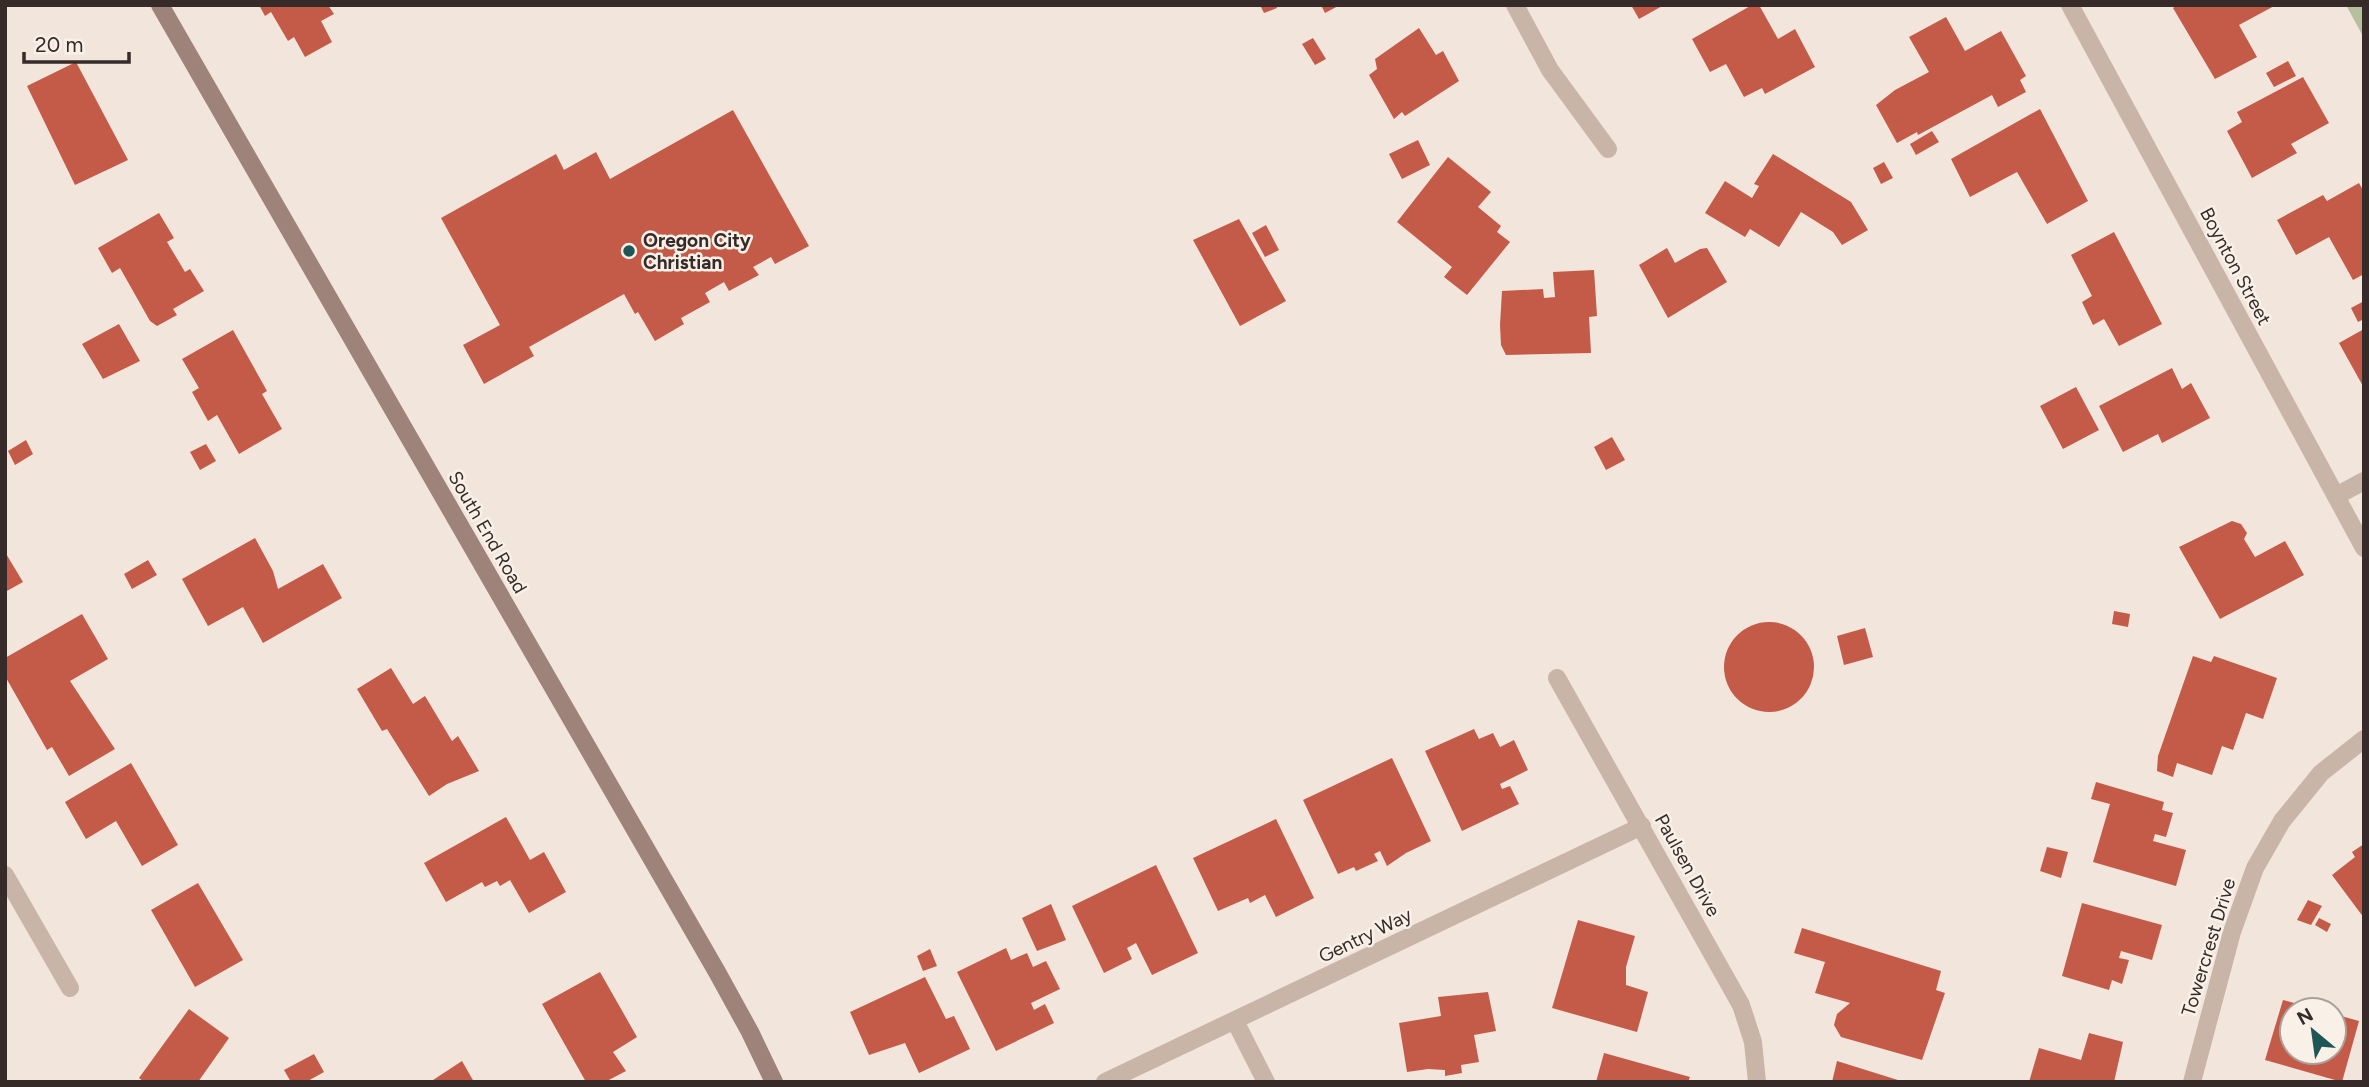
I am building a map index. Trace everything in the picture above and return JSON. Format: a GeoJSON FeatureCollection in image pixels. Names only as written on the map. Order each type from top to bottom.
{"type":"FeatureCollection","features":[{"type":"Feature","properties":{"kind":"main road","name":"South End Road"},"geometry":{"type":"LineString","coordinates":[[160,5],[717,972],[774,1082]]}},
{"type":"Feature","properties":{"kind":"street"},"geometry":{"type":"LineString","coordinates":[[1515,5],[1550,70],[1608,149]]}},
{"type":"Feature","properties":{"kind":"street","name":"Boynton Street"},"geometry":{"type":"LineString","coordinates":[[2070,5],[2364,548]]}},
{"type":"Feature","properties":{"kind":"street"},"geometry":{"type":"LineString","coordinates":[[2336,496],[2364,481]]}},
{"type":"Feature","properties":{"kind":"street","name":"Paulsen Drive"},"geometry":{"type":"LineString","coordinates":[[1557,678],[1741,1004],[1753,1042],[1757,1082]]}},
{"type":"Feature","properties":{"kind":"street","name":"Towercrest Drive"},"geometry":{"type":"LineString","coordinates":[[2192,1082],[2232,932],[2255,867],[2282,821],[2321,773],[2364,739]]}},
{"type":"Feature","properties":{"kind":"street","name":"Gentry Way"},"geometry":{"type":"LineString","coordinates":[[1105,1082],[1642,826]]}},
{"type":"Feature","properties":{"kind":"street"},"geometry":{"type":"LineString","coordinates":[[5,875],[70,988]]}},
{"type":"Feature","properties":{"kind":"street"},"geometry":{"type":"LineString","coordinates":[[1235,1021],[1266,1082]]}},
{"type":"Feature","properties":{"kind":"green space"},"geometry":{"type":"Polygon","coordinates":[[[2346,5],[2364,5],[2364,38],[2346,5]]]}},
{"type":"Feature","properties":{"kind":"building"},"geometry":{"type":"Polygon","coordinates":[[[259,5],[328,5],[334,14],[321,21],[332,42],[305,57],[294,37],[288,41],[271,12],[265,16],[259,5]]]}},
{"type":"Feature","properties":{"kind":"building"},"geometry":{"type":"Polygon","coordinates":[[[1260,5],[1276,5],[1277,8],[1264,13],[1260,5]]]}},
{"type":"Feature","properties":{"kind":"building"},"geometry":{"type":"Polygon","coordinates":[[[1321,5],[1340,5],[1325,13],[1321,5]]]}},
{"type":"Feature","properties":{"kind":"building"},"geometry":{"type":"Polygon","coordinates":[[[1631,5],[1664,5],[1639,19],[1631,5]]]}},
{"type":"Feature","properties":{"kind":"building"},"geometry":{"type":"Polygon","coordinates":[[[1752,5],[1759,5],[1778,39],[1795,29],[1815,67],[1765,94],[1762,88],[1744,97],[1726,64],[1710,72],[1692,39],[1752,5]]]}},
{"type":"Feature","properties":{"kind":"building"},"geometry":{"type":"Polygon","coordinates":[[[2177,5],[2276,5],[2239,25],[2257,57],[2215,79],[2173,8],[2177,5]]]}},
{"type":"Feature","properties":{"kind":"building"},"geometry":{"type":"Polygon","coordinates":[[[1946,17],[1965,51],[2001,31],[2026,76],[2020,80],[2026,92],[1998,107],[1992,95],[1918,135],[1917,132],[1897,143],[1876,105],[1895,90],[1929,72],[1909,37],[1946,17]]]}},
{"type":"Feature","properties":{"kind":"building"},"geometry":{"type":"Polygon","coordinates":[[[1419,28],[1436,55],[1443,51],[1459,81],[1405,116],[1402,112],[1394,119],[1369,75],[1377,69],[1375,59],[1419,28]]]}},
{"type":"Feature","properties":{"kind":"building"},"geometry":{"type":"Polygon","coordinates":[[[1313,38],[1326,59],[1315,65],[1302,44],[1313,38]]]}},
{"type":"Feature","properties":{"kind":"building"},"geometry":{"type":"Polygon","coordinates":[[[2288,61],[2296,76],[2274,87],[2266,73],[2288,61]]]}},
{"type":"Feature","properties":{"kind":"building"},"geometry":{"type":"Polygon","coordinates":[[[76,62],[128,160],[75,185],[27,86],[76,62]]]}},
{"type":"Feature","properties":{"kind":"building"},"geometry":{"type":"Polygon","coordinates":[[[2303,77],[2329,123],[2291,144],[2297,153],[2252,178],[2227,131],[2242,122],[2237,112],[2303,77]]]}},
{"type":"Feature","properties":{"kind":"building"},"geometry":{"type":"Polygon","coordinates":[[[2040,109],[2088,201],[2047,224],[2017,172],[1970,197],[1951,159],[2040,109]]]}},
{"type":"Feature","properties":{"kind":"building","name":"Oregon City Christian"},"geometry":{"type":"Polygon","coordinates":[[[733,110],[809,246],[775,264],[771,257],[753,267],[759,275],[729,291],[724,282],[705,293],[710,302],[681,318],[684,324],[655,341],[624,294],[529,347],[534,356],[484,384],[463,345],[500,325],[441,218],[556,154],[564,170],[596,152],[610,179],[733,110]]]}},
{"type":"Feature","properties":{"kind":"building"},"geometry":{"type":"Polygon","coordinates":[[[1932,131],[1939,142],[1916,155],[1910,144],[1932,131]]]}},
{"type":"Feature","properties":{"kind":"building"},"geometry":{"type":"Polygon","coordinates":[[[1418,140],[1430,165],[1402,179],[1389,154],[1418,140]]]}},
{"type":"Feature","properties":{"kind":"building"},"geometry":{"type":"Polygon","coordinates":[[[1773,154],[1851,202],[1868,230],[1842,245],[1833,232],[1801,212],[1779,247],[1750,229],[1745,237],[1705,213],[1725,181],[1752,198],[1759,186],[1754,184],[1773,154]]]}},
{"type":"Feature","properties":{"kind":"building"},"geometry":{"type":"Polygon","coordinates":[[[1448,157],[1491,192],[1478,207],[1501,226],[1497,232],[1510,242],[1467,295],[1444,277],[1452,267],[1397,222],[1448,157]]]}},
{"type":"Feature","properties":{"kind":"building"},"geometry":{"type":"Polygon","coordinates":[[[1884,162],[1893,178],[1881,184],[1873,168],[1884,162]]]}},
{"type":"Feature","properties":{"kind":"building"},"geometry":{"type":"Polygon","coordinates":[[[2359,183],[2364,192],[2364,274],[2353,280],[2329,237],[2296,255],[2277,220],[2323,195],[2327,201],[2359,183]]]}},
{"type":"Feature","properties":{"kind":"building"},"geometry":{"type":"Polygon","coordinates":[[[159,213],[174,238],[167,242],[185,272],[190,269],[204,291],[173,309],[177,315],[157,326],[150,321],[120,268],[112,273],[98,248],[159,213]]]}},
{"type":"Feature","properties":{"kind":"building"},"geometry":{"type":"Polygon","coordinates":[[[1239,219],[1286,301],[1240,326],[1193,240],[1239,219]]]}},
{"type":"Feature","properties":{"kind":"building"},"geometry":{"type":"Polygon","coordinates":[[[1266,225],[1279,250],[1265,257],[1252,233],[1266,225]]]}},
{"type":"Feature","properties":{"kind":"building"},"geometry":{"type":"Polygon","coordinates":[[[2114,232],[2162,324],[2119,346],[2104,319],[2093,325],[2082,302],[2092,296],[2071,255],[2114,232]]]}},
{"type":"Feature","properties":{"kind":"building"},"geometry":{"type":"Polygon","coordinates":[[[1667,248],[1675,263],[1707,248],[1727,282],[1668,318],[1639,265],[1667,248]]]}},
{"type":"Feature","properties":{"kind":"building"},"geometry":{"type":"Polygon","coordinates":[[[1594,270],[1597,316],[1589,317],[1591,353],[1506,355],[1501,345],[1502,291],[1543,289],[1544,298],[1555,297],[1553,272],[1594,270]]]}},
{"type":"Feature","properties":{"kind":"building"},"geometry":{"type":"Polygon","coordinates":[[[2364,301],[2364,319],[2358,322],[2351,308],[2364,301]]]}},
{"type":"Feature","properties":{"kind":"building"},"geometry":{"type":"Polygon","coordinates":[[[119,324],[140,361],[103,379],[82,344],[119,324]]]}},
{"type":"Feature","properties":{"kind":"building"},"geometry":{"type":"Polygon","coordinates":[[[2364,329],[2364,388],[2339,343],[2364,329]]]}},
{"type":"Feature","properties":{"kind":"building"},"geometry":{"type":"Polygon","coordinates":[[[233,330],[267,391],[262,394],[282,429],[239,454],[217,415],[208,421],[192,392],[199,388],[182,359],[233,330]]]}},
{"type":"Feature","properties":{"kind":"building"},"geometry":{"type":"Polygon","coordinates":[[[2172,368],[2182,389],[2191,383],[2210,418],[2162,443],[2158,434],[2123,452],[2099,406],[2172,368]]]}},
{"type":"Feature","properties":{"kind":"building"},"geometry":{"type":"Polygon","coordinates":[[[2076,387],[2099,430],[2063,449],[2040,406],[2076,387]]]}},
{"type":"Feature","properties":{"kind":"building"},"geometry":{"type":"Polygon","coordinates":[[[1612,437],[1625,460],[1606,470],[1594,447],[1612,437]]]}},
{"type":"Feature","properties":{"kind":"building"},"geometry":{"type":"Polygon","coordinates":[[[26,440],[33,454],[15,465],[8,451],[26,440]]]}},
{"type":"Feature","properties":{"kind":"building"},"geometry":{"type":"Polygon","coordinates":[[[206,444],[216,461],[200,470],[190,452],[206,444]]]}},
{"type":"Feature","properties":{"kind":"building"},"geometry":{"type":"Polygon","coordinates":[[[2232,521],[2241,524],[2247,533],[2244,539],[2255,557],[2285,541],[2304,575],[2220,619],[2179,547],[2232,521]]]}},
{"type":"Feature","properties":{"kind":"building"},"geometry":{"type":"Polygon","coordinates":[[[255,538],[273,571],[278,589],[323,564],[342,598],[263,643],[243,607],[208,626],[182,579],[255,538]]]}},
{"type":"Feature","properties":{"kind":"building"},"geometry":{"type":"Polygon","coordinates":[[[5,552],[23,582],[5,592],[5,552]]]}},
{"type":"Feature","properties":{"kind":"building"},"geometry":{"type":"Polygon","coordinates":[[[148,560],[157,575],[132,589],[124,574],[148,560]]]}},
{"type":"Feature","properties":{"kind":"building"},"geometry":{"type":"Polygon","coordinates":[[[2114,611],[2130,614],[2128,627],[2112,624],[2114,611]]]}},
{"type":"Feature","properties":{"kind":"building"},"geometry":{"type":"Polygon","coordinates":[[[82,614],[108,659],[70,681],[115,749],[69,776],[52,747],[47,750],[5,676],[5,658],[82,614]]]}},
{"type":"Feature","properties":{"kind":"building"},"geometry":{"type":"Polygon","coordinates":[[[1769,622],[1786,626],[1801,635],[1810,650],[1814,667],[1810,684],[1801,699],[1786,708],[1769,712],[1752,708],[1737,699],[1728,684],[1724,667],[1728,650],[1737,635],[1752,626],[1769,622]]]}},
{"type":"Feature","properties":{"kind":"building"},"geometry":{"type":"Polygon","coordinates":[[[1865,628],[1873,657],[1844,665],[1837,636],[1865,628]]]}},
{"type":"Feature","properties":{"kind":"building"},"geometry":{"type":"Polygon","coordinates":[[[2193,656],[2211,662],[2214,656],[2277,678],[2263,719],[2246,713],[2233,750],[2222,746],[2212,775],[2177,763],[2173,777],[2157,771],[2158,756],[2193,656]]]}},
{"type":"Feature","properties":{"kind":"building"},"geometry":{"type":"Polygon","coordinates":[[[391,668],[413,704],[425,696],[452,741],[458,736],[479,771],[447,784],[429,796],[387,729],[382,731],[357,689],[391,668]]]}},
{"type":"Feature","properties":{"kind":"building"},"geometry":{"type":"Polygon","coordinates":[[[1474,729],[1479,739],[1493,733],[1500,747],[1514,740],[1528,770],[1500,784],[1502,789],[1510,786],[1519,804],[1462,831],[1425,751],[1474,729]]]}},
{"type":"Feature","properties":{"kind":"building"},"geometry":{"type":"Polygon","coordinates":[[[1392,758],[1431,841],[1387,866],[1380,851],[1374,854],[1378,861],[1356,871],[1354,867],[1338,874],[1303,800],[1392,758]]]}},
{"type":"Feature","properties":{"kind":"building"},"geometry":{"type":"Polygon","coordinates":[[[131,763],[178,845],[142,866],[116,821],[86,839],[65,802],[131,763]]]}},
{"type":"Feature","properties":{"kind":"building"},"geometry":{"type":"Polygon","coordinates":[[[2096,782],[2164,802],[2162,810],[2173,813],[2166,837],[2155,834],[2153,841],[2186,850],[2176,886],[2093,862],[2110,804],[2091,799],[2096,782]]]}},
{"type":"Feature","properties":{"kind":"building"},"geometry":{"type":"Polygon","coordinates":[[[506,817],[530,860],[544,852],[566,892],[529,913],[510,880],[500,886],[497,881],[485,887],[482,882],[446,902],[424,863],[506,817]]]}},
{"type":"Feature","properties":{"kind":"building"},"geometry":{"type":"Polygon","coordinates":[[[1276,819],[1314,898],[1276,917],[1265,895],[1250,903],[1248,898],[1218,911],[1193,858],[1276,819]]]}},
{"type":"Feature","properties":{"kind":"building"},"geometry":{"type":"Polygon","coordinates":[[[2364,844],[2364,918],[2332,875],[2355,857],[2352,852],[2364,844]]]}},
{"type":"Feature","properties":{"kind":"building"},"geometry":{"type":"Polygon","coordinates":[[[2047,847],[2068,852],[2061,878],[2040,871],[2047,847]]]}},
{"type":"Feature","properties":{"kind":"building"},"geometry":{"type":"Polygon","coordinates":[[[1156,865],[1198,953],[1152,975],[1136,943],[1127,948],[1132,959],[1104,973],[1072,906],[1156,865]]]}},
{"type":"Feature","properties":{"kind":"building"},"geometry":{"type":"Polygon","coordinates":[[[198,883],[243,960],[195,987],[151,910],[198,883]]]}},
{"type":"Feature","properties":{"kind":"building"},"geometry":{"type":"Polygon","coordinates":[[[2308,900],[2322,906],[2311,925],[2297,920],[2308,900]]]}},
{"type":"Feature","properties":{"kind":"building"},"geometry":{"type":"Polygon","coordinates":[[[2082,903],[2162,925],[2152,960],[2121,951],[2119,958],[2129,960],[2122,984],[2112,980],[2109,990],[2062,976],[2082,903]]]}},
{"type":"Feature","properties":{"kind":"building"},"geometry":{"type":"Polygon","coordinates":[[[1051,904],[1066,940],[1037,951],[1022,918],[1051,904]]]}},
{"type":"Feature","properties":{"kind":"building"},"geometry":{"type":"Polygon","coordinates":[[[2319,918],[2331,924],[2327,932],[2315,925],[2319,918]]]}},
{"type":"Feature","properties":{"kind":"building"},"geometry":{"type":"Polygon","coordinates":[[[1578,920],[1635,936],[1626,967],[1626,985],[1648,992],[1637,1032],[1552,1008],[1578,920]]]}},
{"type":"Feature","properties":{"kind":"building"},"geometry":{"type":"Polygon","coordinates":[[[1802,928],[1941,971],[1936,990],[1945,993],[1922,1060],[1841,1037],[1834,1025],[1837,1014],[1850,1003],[1815,993],[1825,962],[1794,953],[1802,928]]]}},
{"type":"Feature","properties":{"kind":"building"},"geometry":{"type":"Polygon","coordinates":[[[1006,948],[1011,960],[1027,953],[1033,967],[1046,961],[1060,989],[1031,1003],[1034,1010],[1045,1004],[1054,1023],[996,1051],[957,972],[1006,948]]]}},
{"type":"Feature","properties":{"kind":"building"},"geometry":{"type":"Polygon","coordinates":[[[930,949],[937,966],[923,971],[917,956],[930,949]]]}},
{"type":"Feature","properties":{"kind":"building"},"geometry":{"type":"Polygon","coordinates":[[[600,972],[637,1037],[613,1052],[626,1071],[605,1082],[586,1082],[542,1004],[600,972]]]}},
{"type":"Feature","properties":{"kind":"building"},"geometry":{"type":"Polygon","coordinates":[[[925,977],[946,1019],[954,1016],[970,1049],[919,1073],[905,1043],[869,1055],[850,1012],[925,977]]]}},
{"type":"Feature","properties":{"kind":"building"},"geometry":{"type":"Polygon","coordinates":[[[1488,992],[1496,1031],[1474,1035],[1479,1062],[1461,1065],[1462,1073],[1445,1076],[1445,1070],[1407,1072],[1399,1023],[1441,1016],[1438,997],[1488,992]]]}},
{"type":"Feature","properties":{"kind":"building"},"geometry":{"type":"Polygon","coordinates":[[[189,1009],[229,1038],[198,1082],[144,1082],[139,1078],[189,1009]]]}},
{"type":"Feature","properties":{"kind":"building"},"geometry":{"type":"Polygon","coordinates":[[[2278,1017],[2278,1064],[2265,1060],[2278,1017]]]}},
{"type":"Feature","properties":{"kind":"building"},"geometry":{"type":"Polygon","coordinates":[[[2348,1018],[2359,1021],[2348,1060],[2348,1018]]]}},
{"type":"Feature","properties":{"kind":"building"},"geometry":{"type":"Polygon","coordinates":[[[2089,1033],[2123,1042],[2114,1082],[2029,1082],[2039,1048],[2081,1060],[2089,1033]]]}},
{"type":"Feature","properties":{"kind":"building"},"geometry":{"type":"Polygon","coordinates":[[[1604,1053],[1690,1077],[1688,1082],[1596,1082],[1604,1053]]]}},
{"type":"Feature","properties":{"kind":"building"},"geometry":{"type":"Polygon","coordinates":[[[314,1054],[324,1072],[306,1082],[291,1082],[284,1070],[314,1054]]]}},
{"type":"Feature","properties":{"kind":"building"},"geometry":{"type":"Polygon","coordinates":[[[462,1061],[474,1082],[430,1082],[462,1061]]]}},
{"type":"Feature","properties":{"kind":"building"},"geometry":{"type":"Polygon","coordinates":[[[1837,1061],[1901,1081],[1901,1082],[1832,1082],[1837,1061]]]}},
{"type":"Feature","properties":{"kind":"building"},"geometry":{"type":"Polygon","coordinates":[[[2286,1066],[2346,1066],[2342,1082],[2286,1066]]]}},
{"type":"Feature","properties":{"kind":"place","name":"Oregon City Christian"},"geometry":{"type":"Point","coordinates":[629,251]}}]}
